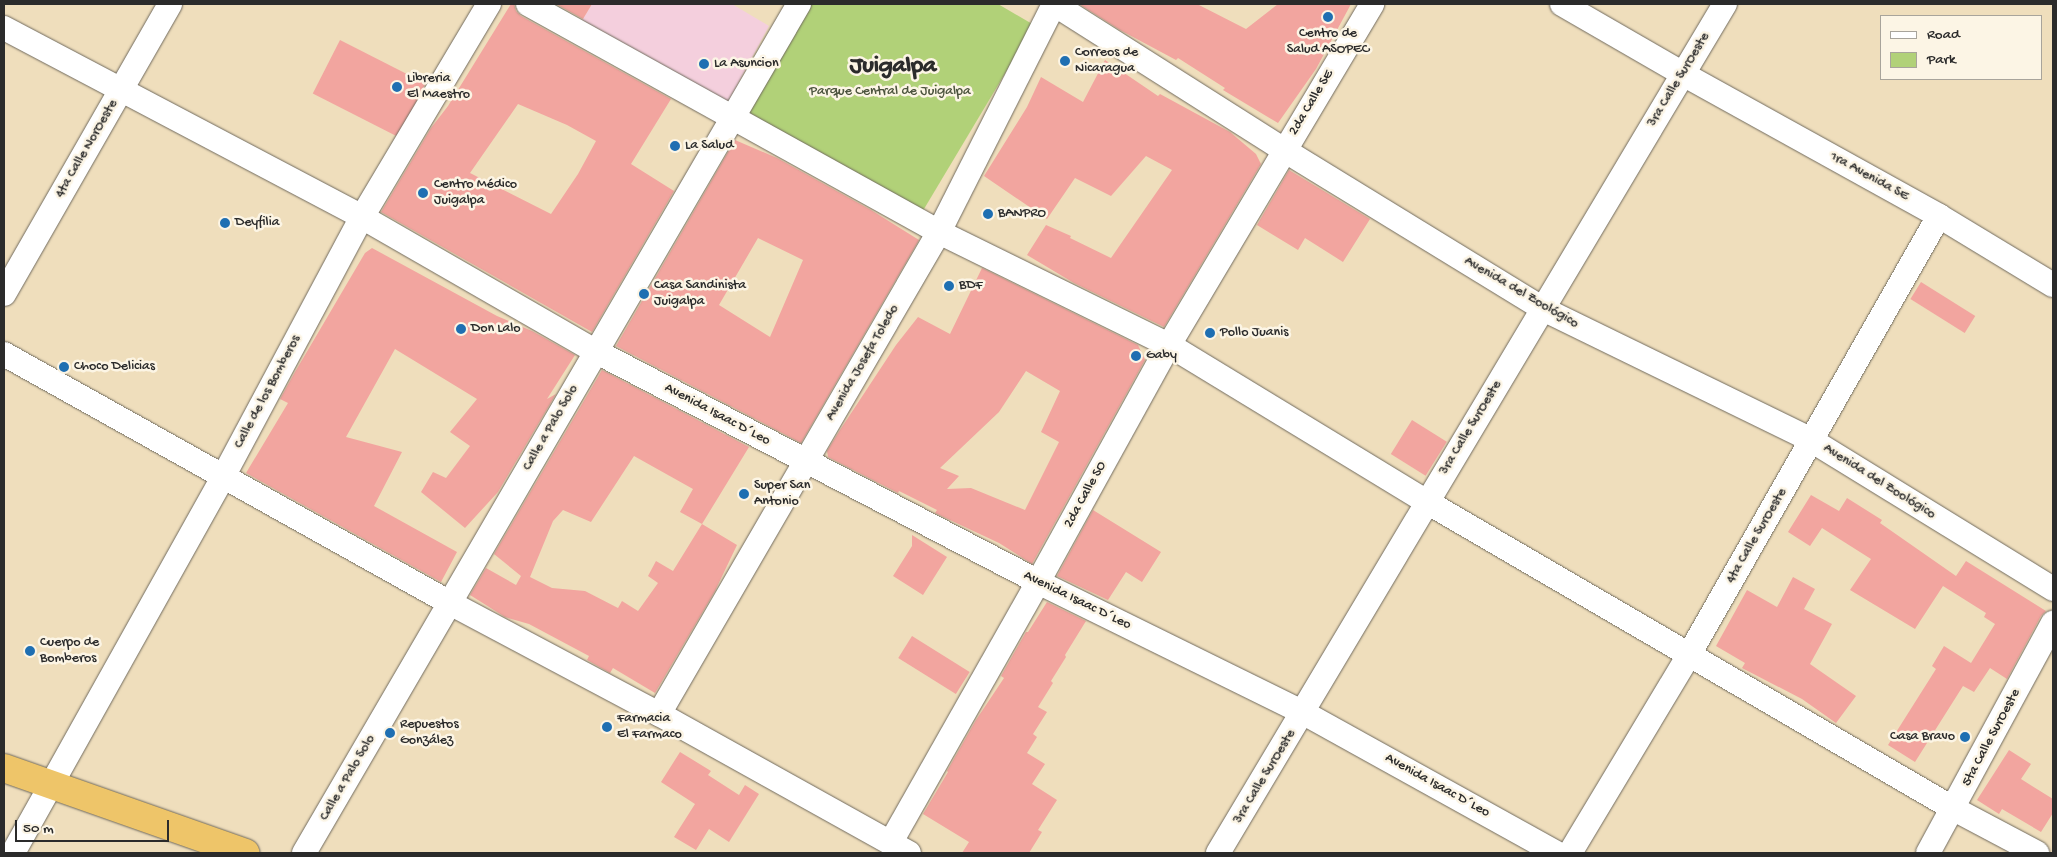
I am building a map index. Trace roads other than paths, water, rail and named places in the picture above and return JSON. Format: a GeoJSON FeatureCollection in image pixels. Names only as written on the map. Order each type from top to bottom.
{"type":"FeatureCollection","features":[{"type":"Feature","properties":{"kind":"highway"},"geometry":{"type":"LineString","coordinates":[[4,768],[246,853]]}},
{"type":"Feature","properties":{"kind":"street","name":"4ta Calle NorOeste"},"geometry":{"type":"LineString","coordinates":[[4,294],[170,4]]}},
{"type":"Feature","properties":{"kind":"street","name":"Calle de los Bomberos"},"geometry":{"type":"LineString","coordinates":[[13,853],[50,783],[222,477],[362,216],[489,4]]}},
{"type":"Feature","properties":{"kind":"street"},"geometry":{"type":"LineString","coordinates":[[528,4],[733,116],[939,232],[1169,345],[1427,502],[1954,808],[2037,853]]}},
{"type":"Feature","properties":{"kind":"street","name":"Calle a Palo Solo"},"geometry":{"type":"LineString","coordinates":[[304,853],[799,4]]}},
{"type":"Feature","properties":{"kind":"street","name":"Avenida del Zoológico"},"geometry":{"type":"LineString","coordinates":[[1054,4],[1284,150],[1543,309],[1811,440],[2053,589]]}},
{"type":"Feature","properties":{"kind":"street","name":"Avenida Josefa Toledo"},"geometry":{"type":"LineString","coordinates":[[659,714],[939,232],[1054,4]]}},
{"type":"Feature","properties":{"kind":"street","name":"2da Calle SE"},"geometry":{"type":"LineString","coordinates":[[1284,150],[1372,4]]}},
{"type":"Feature","properties":{"kind":"street","name":"1ra Avenida SE"},"geometry":{"type":"LineString","coordinates":[[1562,4],[1683,74],[1939,216],[2053,285]]}},
{"type":"Feature","properties":{"kind":"street","name":"3ra Calle SurOeste"},"geometry":{"type":"LineString","coordinates":[[1218,853],[1304,712],[1427,502],[1725,4]]}},
{"type":"Feature","properties":{"kind":"street","name":"Avenida Isaac D´Leo"},"geometry":{"type":"LineString","coordinates":[[4,28],[362,216],[595,351],[1038,582],[1304,712],[1557,853]]}},
{"type":"Feature","properties":{"kind":"street","name":"2da Calle SO"},"geometry":{"type":"LineString","coordinates":[[900,847],[1038,582],[1169,345],[1284,150]]}},
{"type":"Feature","properties":{"kind":"street","name":"4ta Calle SurOeste"},"geometry":{"type":"LineString","coordinates":[[1570,853],[1690,653],[1939,216]]}},
{"type":"Feature","properties":{"kind":"street"},"geometry":{"type":"LineString","coordinates":[[4,354],[222,477],[900,847]]}},
{"type":"Feature","properties":{"kind":"street","name":"5ta Calle SurOeste"},"geometry":{"type":"LineString","coordinates":[[1928,853],[2053,623]]}},
{"type":"Feature","properties":{"kind":"place","name":"Centro de Salud ASOPEC"},"geometry":{"type":"Point","coordinates":[1328,17]}},
{"type":"Feature","properties":{"kind":"place","name":"Correos de Nicaragua"},"geometry":{"type":"Point","coordinates":[1065,61]}},
{"type":"Feature","properties":{"kind":"place","name":"La Asuncion"},"geometry":{"type":"Point","coordinates":[704,64]}},
{"type":"Feature","properties":{"kind":"place","name":"Libreria El Maestro"},"geometry":{"type":"Point","coordinates":[397,87]}},
{"type":"Feature","properties":{"kind":"place","name":"La Salud"},"geometry":{"type":"Point","coordinates":[675,146]}},
{"type":"Feature","properties":{"kind":"place","name":"Centro Médico Juigalpa"},"geometry":{"type":"Point","coordinates":[423,193]}},
{"type":"Feature","properties":{"kind":"place","name":"BANPRO"},"geometry":{"type":"Point","coordinates":[988,214]}},
{"type":"Feature","properties":{"kind":"place","name":"Deyfilia"},"geometry":{"type":"Point","coordinates":[225,223]}},
{"type":"Feature","properties":{"kind":"place","name":"BDF"},"geometry":{"type":"Point","coordinates":[949,286]}},
{"type":"Feature","properties":{"kind":"place","name":"Casa Sandinista Juigalpa"},"geometry":{"type":"Point","coordinates":[644,294]}},
{"type":"Feature","properties":{"kind":"place","name":"Don Lalo"},"geometry":{"type":"Point","coordinates":[461,329]}},
{"type":"Feature","properties":{"kind":"place","name":"Pollo Juanis"},"geometry":{"type":"Point","coordinates":[1210,333]}},
{"type":"Feature","properties":{"kind":"place","name":"Gaby"},"geometry":{"type":"Point","coordinates":[1136,356]}},
{"type":"Feature","properties":{"kind":"place","name":"Choco Delicias"},"geometry":{"type":"Point","coordinates":[64,367]}},
{"type":"Feature","properties":{"kind":"place","name":"Super San Antonio"},"geometry":{"type":"Point","coordinates":[744,494]}},
{"type":"Feature","properties":{"kind":"place","name":"Cuerpo de Bomberos"},"geometry":{"type":"Point","coordinates":[30,651]}},
{"type":"Feature","properties":{"kind":"place","name":"Farmacia El Farmaco"},"geometry":{"type":"Point","coordinates":[607,727]}},
{"type":"Feature","properties":{"kind":"place","name":"Repuestos González"},"geometry":{"type":"Point","coordinates":[390,733]}},
{"type":"Feature","properties":{"kind":"place","name":"Casa Bravo"},"geometry":{"type":"Point","coordinates":[1965,737]}},
{"type":"Feature","properties":{"kind":"district","name":"Juigalpa"},"geometry":{"type":"Point","coordinates":[893,67]}},
{"type":"Feature","properties":{"kind":"park label","name":"Parque Central de Juigalpa"},"geometry":{"type":"Point","coordinates":[890,92]}}]}
